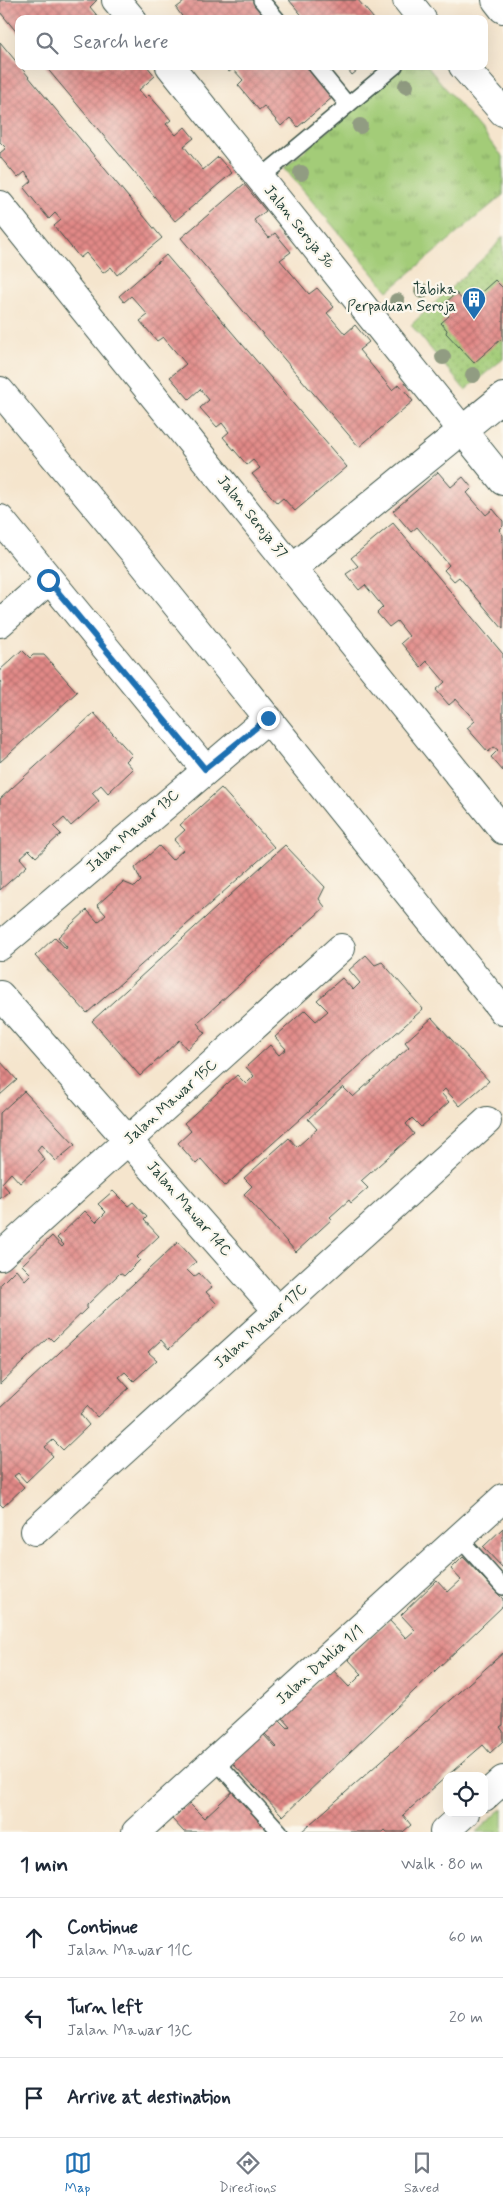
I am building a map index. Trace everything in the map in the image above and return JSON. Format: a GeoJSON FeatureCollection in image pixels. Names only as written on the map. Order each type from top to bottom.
{"type":"FeatureCollection","features":[{"type":"Feature","properties":{"kind":"street"},"geometry":{"type":"LineString","coordinates":[[116,0],[129,15]]}},
{"type":"Feature","properties":{"kind":"street"},"geometry":{"type":"LineString","coordinates":[[407,0],[419,15]]}},
{"type":"Feature","properties":{"kind":"street"},"geometry":{"type":"LineString","coordinates":[[496,0],[503,9]]}},
{"type":"Feature","properties":{"kind":"street","name":"Jalan Seroja 36"},"geometry":{"type":"LineString","coordinates":[[173,70],[503,481]]}},
{"type":"Feature","properties":{"kind":"street"},"geometry":{"type":"LineString","coordinates":[[466,70],[503,112]]}},
{"type":"Feature","properties":{"kind":"street","name":"Jalan Seroja 37"},"geometry":{"type":"LineString","coordinates":[[0,205],[502,827]]}},
{"type":"Feature","properties":{"kind":"street"},"geometry":{"type":"LineString","coordinates":[[0,391],[268,718],[503,1012]]}},
{"type":"Feature","properties":{"kind":"street"},"geometry":{"type":"LineString","coordinates":[[293,568],[503,397]]}},
{"type":"Feature","properties":{"kind":"street"},"geometry":{"type":"LineString","coordinates":[[0,519],[48,580],[205,769]]}},
{"type":"Feature","properties":{"kind":"street"},"geometry":{"type":"LineString","coordinates":[[0,624],[48,580]]}},
{"type":"Feature","properties":{"kind":"street","name":"Jalan Mawar 13C"},"geometry":{"type":"LineString","coordinates":[[4,936],[268,718]]}},
{"type":"Feature","properties":{"kind":"street","name":"Jalan Mawar 15C"},"geometry":{"type":"LineString","coordinates":[[0,1256],[341,948]]}},
{"type":"Feature","properties":{"kind":"street","name":"Jalan Mawar 14C"},"geometry":{"type":"LineString","coordinates":[[0,995],[278,1311]]}},
{"type":"Feature","properties":{"kind":"street","name":"Jalan Mawar 17C"},"geometry":{"type":"LineString","coordinates":[[34,1531],[487,1121]]}},
{"type":"Feature","properties":{"kind":"street","name":"Jalan Dahlia 1/1"},"geometry":{"type":"LineString","coordinates":[[136,1832],[503,1498]]}},
{"type":"Feature","properties":{"kind":"street"},"geometry":{"type":"LineString","coordinates":[[488,1793],[503,1780]]}},
{"type":"Feature","properties":{"kind":"street"},"geometry":{"type":"LineString","coordinates":[[444,1832],[461,1817]]}},
{"type":"Feature","properties":{"kind":"lane"},"geometry":{"type":"LineString","coordinates":[[261,0],[274,15]]}},
{"type":"Feature","properties":{"kind":"lane"},"geometry":{"type":"LineString","coordinates":[[319,70],[348,105]]}},
{"type":"Feature","properties":{"kind":"lane"},"geometry":{"type":"LineString","coordinates":[[260,178],[390,70]]}},
{"type":"Feature","properties":{"kind":"lane"},"geometry":{"type":"LineString","coordinates":[[459,1538],[503,1587]]}},
{"type":"Feature","properties":{"kind":"lane"},"geometry":{"type":"LineString","coordinates":[[215,1760],[280,1832]]}},
{"type":"Feature","properties":{"kind":"green space"},"geometry":{"type":"Polygon","coordinates":[[[399,70],[430,70],[503,157],[503,195],[388,291],[284,168],[399,70]]]}},
{"type":"Feature","properties":{"kind":"green space"},"geometry":{"type":"Polygon","coordinates":[[[503,236],[503,359],[465,390],[411,325],[493,249],[503,236]]]}},
{"type":"Feature","properties":{"kind":"green space"},"geometry":{"type":"Polygon","coordinates":[[[503,1808],[503,1832],[476,1832],[503,1808]]]}},
{"type":"Feature","properties":{"kind":"building"},"geometry":{"type":"Polygon","coordinates":[[[0,0],[97,0],[90,7],[97,15],[15,15],[15,30],[0,12],[0,0]]]}},
{"type":"Feature","properties":{"kind":"building"},"geometry":{"type":"Polygon","coordinates":[[[182,0],[254,0],[266,15],[181,15],[176,8],[184,2],[182,0]]]}},
{"type":"Feature","properties":{"kind":"building"},"geometry":{"type":"Polygon","coordinates":[[[289,0],[358,0],[371,15],[302,15],[289,0]]]}},
{"type":"Feature","properties":{"kind":"building"},"geometry":{"type":"Polygon","coordinates":[[[0,42],[15,60],[15,70],[23,70],[162,238],[117,275],[111,267],[103,273],[86,253],[80,258],[54,226],[61,220],[55,213],[49,219],[24,188],[32,181],[25,172],[18,178],[0,157],[0,153],[6,148],[0,142],[0,42]]]}},
{"type":"Feature","properties":{"kind":"building"},"geometry":{"type":"Polygon","coordinates":[[[48,70],[150,70],[155,76],[139,90],[146,98],[149,95],[171,120],[166,124],[176,135],[185,127],[194,138],[184,146],[203,170],[218,157],[232,173],[175,221],[48,70]]]}},
{"type":"Feature","properties":{"kind":"building"},"geometry":{"type":"Polygon","coordinates":[[[234,70],[312,70],[334,96],[298,127],[290,118],[281,126],[264,106],[259,110],[238,85],[243,80],[234,70]]]}},
{"type":"Feature","properties":{"kind":"building"},"geometry":{"type":"Polygon","coordinates":[[[348,70],[358,70],[352,75],[348,70]]]}},
{"type":"Feature","properties":{"kind":"building"},"geometry":{"type":"Polygon","coordinates":[[[244,184],[266,211],[254,220],[269,238],[275,233],[291,252],[280,260],[309,294],[317,288],[334,307],[327,313],[345,334],[355,325],[369,342],[359,350],[392,390],[399,384],[413,401],[359,447],[181,238],[244,184]]]}},
{"type":"Feature","properties":{"kind":"building"},"geometry":{"type":"Polygon","coordinates":[[[166,255],[347,467],[295,511],[283,498],[277,503],[252,474],[260,468],[253,460],[247,465],[223,437],[229,432],[222,423],[217,427],[200,408],[209,400],[200,389],[189,399],[170,377],[186,364],[163,337],[157,341],[140,321],[148,315],[131,296],[124,302],[119,296],[166,255]]]}},
{"type":"Feature","properties":{"kind":"building","name":"Tabika Perpaduan Seroja"},"geometry":{"type":"Polygon","coordinates":[[[495,280],[503,288],[503,341],[500,340],[474,363],[446,333],[447,330],[441,323],[449,316],[441,307],[456,293],[467,305],[495,280]]]}},
{"type":"Feature","properties":{"kind":"building"},"geometry":{"type":"Polygon","coordinates":[[[438,472],[451,487],[463,477],[472,488],[467,493],[486,515],[493,509],[503,521],[503,526],[499,530],[503,535],[503,629],[459,577],[454,581],[444,570],[449,565],[417,527],[411,532],[393,511],[438,472]]]}},
{"type":"Feature","properties":{"kind":"building"},"geometry":{"type":"Polygon","coordinates":[[[393,523],[503,654],[503,771],[491,757],[498,750],[494,747],[488,752],[467,728],[475,721],[456,699],[449,705],[436,690],[445,682],[427,661],[421,667],[401,643],[409,636],[397,621],[389,627],[377,613],[383,607],[365,585],[359,590],[346,574],[358,566],[351,558],[393,523]]]}},
{"type":"Feature","properties":{"kind":"building"},"geometry":{"type":"Polygon","coordinates":[[[22,650],[30,658],[33,655],[44,655],[77,692],[0,762],[0,684],[2,682],[0,680],[0,670],[22,650]]]}},
{"type":"Feature","properties":{"kind":"building"},"geometry":{"type":"Polygon","coordinates":[[[94,713],[132,755],[126,761],[133,769],[108,793],[101,785],[92,793],[99,801],[71,826],[64,818],[54,827],[61,834],[36,857],[29,850],[20,858],[27,866],[0,890],[0,799],[94,713]]]}},
{"type":"Feature","properties":{"kind":"building"},"geometry":{"type":"Polygon","coordinates":[[[221,788],[274,847],[87,1013],[35,956],[55,937],[66,949],[67,947],[58,937],[87,910],[98,922],[106,915],[97,905],[123,882],[135,887],[141,881],[135,868],[159,846],[172,860],[183,850],[174,840],[185,830],[180,825],[221,788]]]}},
{"type":"Feature","properties":{"kind":"building"},"geometry":{"type":"Polygon","coordinates":[[[285,845],[325,887],[319,899],[325,907],[197,1023],[205,1033],[187,1049],[179,1040],[140,1076],[92,1021],[285,845]]]}},
{"type":"Feature","properties":{"kind":"building"},"geometry":{"type":"Polygon","coordinates":[[[366,955],[375,965],[382,962],[423,1009],[225,1186],[201,1159],[196,1164],[178,1143],[191,1131],[184,1123],[237,1075],[246,1084],[254,1076],[246,1067],[270,1045],[279,1055],[286,1049],[275,1037],[305,1010],[316,1021],[328,1011],[317,1000],[342,978],[353,990],[360,983],[349,970],[366,955]]]}},
{"type":"Feature","properties":{"kind":"building"},"geometry":{"type":"Polygon","coordinates":[[[432,1018],[489,1081],[460,1106],[445,1089],[441,1093],[449,1102],[421,1127],[412,1118],[406,1124],[414,1134],[361,1181],[368,1188],[351,1203],[349,1200],[330,1217],[332,1219],[296,1252],[244,1194],[252,1186],[244,1178],[289,1138],[297,1147],[317,1129],[308,1119],[343,1087],[353,1097],[409,1047],[405,1042],[432,1018]]]}},
{"type":"Feature","properties":{"kind":"building"},"geometry":{"type":"Polygon","coordinates":[[[0,1061],[17,1080],[0,1095],[0,1061]]]}},
{"type":"Feature","properties":{"kind":"building"},"geometry":{"type":"Polygon","coordinates":[[[24,1091],[75,1145],[56,1161],[41,1145],[37,1150],[45,1160],[20,1183],[11,1173],[2,1183],[9,1191],[0,1199],[0,1113],[24,1091]]]}},
{"type":"Feature","properties":{"kind":"building"},"geometry":{"type":"Polygon","coordinates":[[[113,1191],[128,1206],[133,1202],[147,1217],[144,1220],[159,1236],[137,1257],[140,1260],[124,1276],[120,1273],[53,1341],[49,1337],[0,1384],[0,1285],[16,1269],[25,1280],[31,1274],[22,1265],[52,1236],[62,1247],[64,1245],[57,1238],[85,1211],[96,1222],[106,1212],[98,1204],[113,1191]]]}},
{"type":"Feature","properties":{"kind":"building"},"geometry":{"type":"Polygon","coordinates":[[[178,1242],[196,1262],[187,1270],[194,1277],[199,1273],[212,1287],[206,1292],[217,1304],[169,1349],[161,1340],[148,1352],[157,1360],[134,1381],[125,1372],[119,1377],[129,1388],[97,1417],[87,1406],[80,1414],[89,1425],[63,1450],[53,1440],[45,1447],[53,1456],[26,1482],[18,1473],[14,1476],[24,1487],[3,1507],[0,1504],[0,1408],[178,1242]]]}},
{"type":"Feature","properties":{"kind":"building"},"geometry":{"type":"Polygon","coordinates":[[[503,1528],[503,1568],[483,1547],[503,1528]]]}},
{"type":"Feature","properties":{"kind":"building"},"geometry":{"type":"Polygon","coordinates":[[[463,1557],[503,1599],[503,1606],[283,1816],[231,1762],[262,1733],[276,1748],[265,1734],[280,1720],[288,1728],[290,1726],[282,1717],[332,1669],[349,1687],[362,1674],[348,1659],[389,1620],[406,1638],[415,1630],[401,1615],[437,1580],[448,1592],[461,1580],[451,1569],[463,1557]]]}},
{"type":"Feature","properties":{"kind":"building"},"geometry":{"type":"Polygon","coordinates":[[[503,1653],[503,1725],[500,1727],[503,1731],[503,1741],[490,1753],[483,1745],[452,1772],[443,1772],[443,1780],[403,1815],[411,1825],[403,1832],[387,1832],[385,1830],[383,1832],[301,1832],[503,1653]]]}},
{"type":"Feature","properties":{"kind":"building"},"geometry":{"type":"Polygon","coordinates":[[[234,1790],[274,1832],[184,1832],[172,1819],[189,1803],[204,1818],[234,1790]]]}},
{"type":"Feature","properties":{"kind":"place","name":"Tabika Perpaduan Seroja"},"geometry":{"type":"Point","coordinates":[474,320]}},
{"type":"Feature","properties":{"kind":"route"},"geometry":{"type":"LineString","coordinates":[[48,580],[205,769],[268,718]]}}]}
